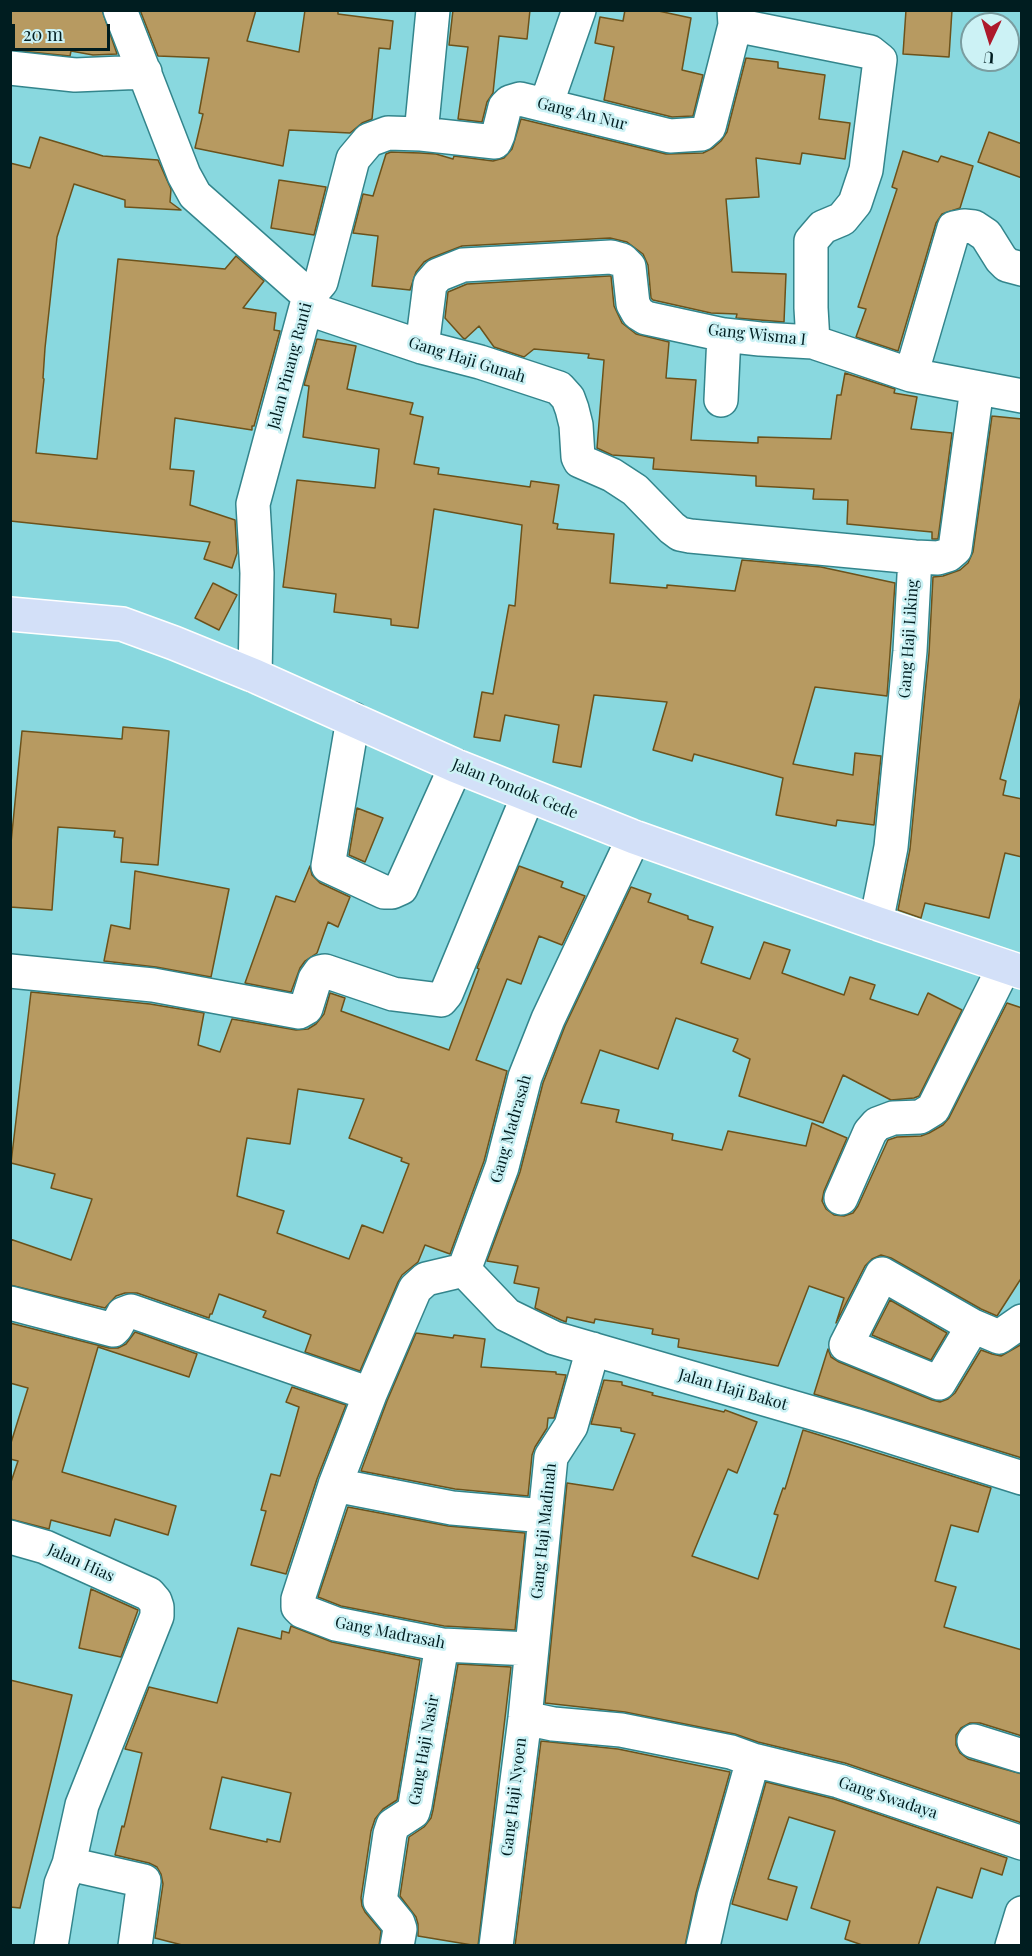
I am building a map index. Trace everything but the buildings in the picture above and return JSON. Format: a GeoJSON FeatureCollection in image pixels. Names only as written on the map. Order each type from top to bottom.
{"type":"FeatureCollection","features":[{"type":"Feature","properties":{"kind":"main road","name":"Jalan Pondok Gede"},"geometry":{"type":"LineString","coordinates":[[10,614],[122,624],[255,676],[528,796],[634,837],[1013,970]]}},
{"type":"Feature","properties":{"kind":"street","name":"Jalan Pinang Ranti"},"geometry":{"type":"LineString","coordinates":[[120,10],[184,175],[195,195],[308,302],[253,504],[257,573],[255,676]]}},
{"type":"Feature","properties":{"kind":"street"},"geometry":{"type":"LineString","coordinates":[[421,134],[433,10]]}},
{"type":"Feature","properties":{"kind":"street"},"geometry":{"type":"LineString","coordinates":[[546,105],[579,10]]}},
{"type":"Feature","properties":{"kind":"street","name":"Gang An Nur"},"geometry":{"type":"LineString","coordinates":[[308,302],[321,282],[352,159],[369,140],[388,132],[495,142],[505,107],[510,102],[520,99],[670,136],[700,134],[706,132],[709,127],[735,18]]}},
{"type":"Feature","properties":{"kind":"street","name":"Gang Wisma I"},"geometry":{"type":"LineString","coordinates":[[422,347],[430,284],[438,274],[463,266],[610,257],[622,260],[629,267],[633,304],[638,313],[646,318],[724,335],[813,342],[811,241],[823,227],[842,219],[855,203],[866,170],[880,60],[870,52],[735,18]]}},
{"type":"Feature","properties":{"kind":"street"},"geometry":{"type":"LineString","coordinates":[[10,68],[75,75],[145,72]]}},
{"type":"Feature","properties":{"kind":"street"},"geometry":{"type":"LineString","coordinates":[[911,375],[954,228],[974,227],[986,235],[1001,260],[1007,265],[1022,269]]}},
{"type":"Feature","properties":{"kind":"street","name":"Gang Haji Gunah"},"geometry":{"type":"LineString","coordinates":[[308,302],[422,347],[480,362],[559,388],[568,398],[572,409],[576,425],[578,457],[584,464],[612,475],[635,490],[680,534],[915,557]]}},
{"type":"Feature","properties":{"kind":"street"},"geometry":{"type":"LineString","coordinates":[[721,400],[724,335]]}},
{"type":"Feature","properties":{"kind":"street"},"geometry":{"type":"LineString","coordinates":[[813,342],[911,375],[1022,396]]}},
{"type":"Feature","properties":{"kind":"street","name":"Gang Haji Liking"},"geometry":{"type":"LineString","coordinates":[[876,923],[891,847],[910,651],[915,557],[938,558],[948,555],[955,549],[977,388]]}},
{"type":"Feature","properties":{"kind":"street"},"geometry":{"type":"LineString","coordinates":[[353,719],[328,866],[384,892],[392,892],[401,888],[456,766]]}},
{"type":"Feature","properties":{"kind":"street"},"geometry":{"type":"LineString","coordinates":[[10,971],[153,985],[299,1012],[306,1008],[315,979],[320,972],[325,971],[393,994],[441,1000],[446,994],[528,796]]}},
{"type":"Feature","properties":{"kind":"street","name":"Gang Madrasah"},"geometry":{"type":"LineString","coordinates":[[531,1649],[442,1645],[336,1624],[302,1611],[298,1607],[298,1599],[335,1485],[370,1394],[415,1288],[426,1279],[464,1270],[502,1167],[525,1077],[548,1019],[634,837]]}},
{"type":"Feature","properties":{"kind":"street"},"geometry":{"type":"LineString","coordinates":[[841,1198],[870,1132],[877,1124],[893,1118],[920,1117],[933,1109],[1013,970]]}},
{"type":"Feature","properties":{"kind":"street","name":"Jalan Haji Bakot"},"geometry":{"type":"LineString","coordinates":[[464,1270],[507,1316],[554,1338],[1022,1478]]}},
{"type":"Feature","properties":{"kind":"street"},"geometry":{"type":"LineString","coordinates":[[10,1303],[113,1330],[123,1314],[131,1311],[370,1394]]}},
{"type":"Feature","properties":{"kind":"street"},"geometry":{"type":"LineString","coordinates":[[973,1326],[999,1337],[1022,1321]]}},
{"type":"Feature","properties":{"kind":"street","name":"Gang Haji Madinah"},"geometry":{"type":"LineString","coordinates":[[531,1649],[551,1456],[571,1426],[593,1350]]}},
{"type":"Feature","properties":{"kind":"street"},"geometry":{"type":"LineString","coordinates":[[335,1485],[452,1508],[544,1516]]}},
{"type":"Feature","properties":{"kind":"street","name":"Jalan Hias"},"geometry":{"type":"LineString","coordinates":[[10,1537],[45,1547],[149,1594],[155,1601],[157,1616],[82,1805],[69,1864]]}},
{"type":"Feature","properties":{"kind":"street","name":"Gang Haji Nasir"},"geometry":{"type":"LineString","coordinates":[[397,1946],[400,1929],[398,1923],[380,1901],[390,1834],[393,1825],[413,1812],[415,1805],[442,1645]]}},
{"type":"Feature","properties":{"kind":"street","name":"Gang Haji Nyoen"},"geometry":{"type":"LineString","coordinates":[[496,1946],[525,1718],[531,1649]]}},
{"type":"Feature","properties":{"kind":"street","name":"Gang Swadaya"},"geometry":{"type":"LineString","coordinates":[[525,1718],[553,1724],[621,1730],[731,1752],[753,1760],[839,1781],[1022,1843]]}},
{"type":"Feature","properties":{"kind":"street"},"geometry":{"type":"LineString","coordinates":[[974,1741],[1022,1756]]}},
{"type":"Feature","properties":{"kind":"street"},"geometry":{"type":"LineString","coordinates":[[704,1946],[714,1897],[753,1760]]}},
{"type":"Feature","properties":{"kind":"street"},"geometry":{"type":"LineString","coordinates":[[51,1946],[62,1884],[69,1864],[144,1881],[135,1946]]}},
{"type":"Feature","properties":{"kind":"street"},"geometry":{"type":"LineString","coordinates":[[1012,1946],[1022,1913]]}}]}
